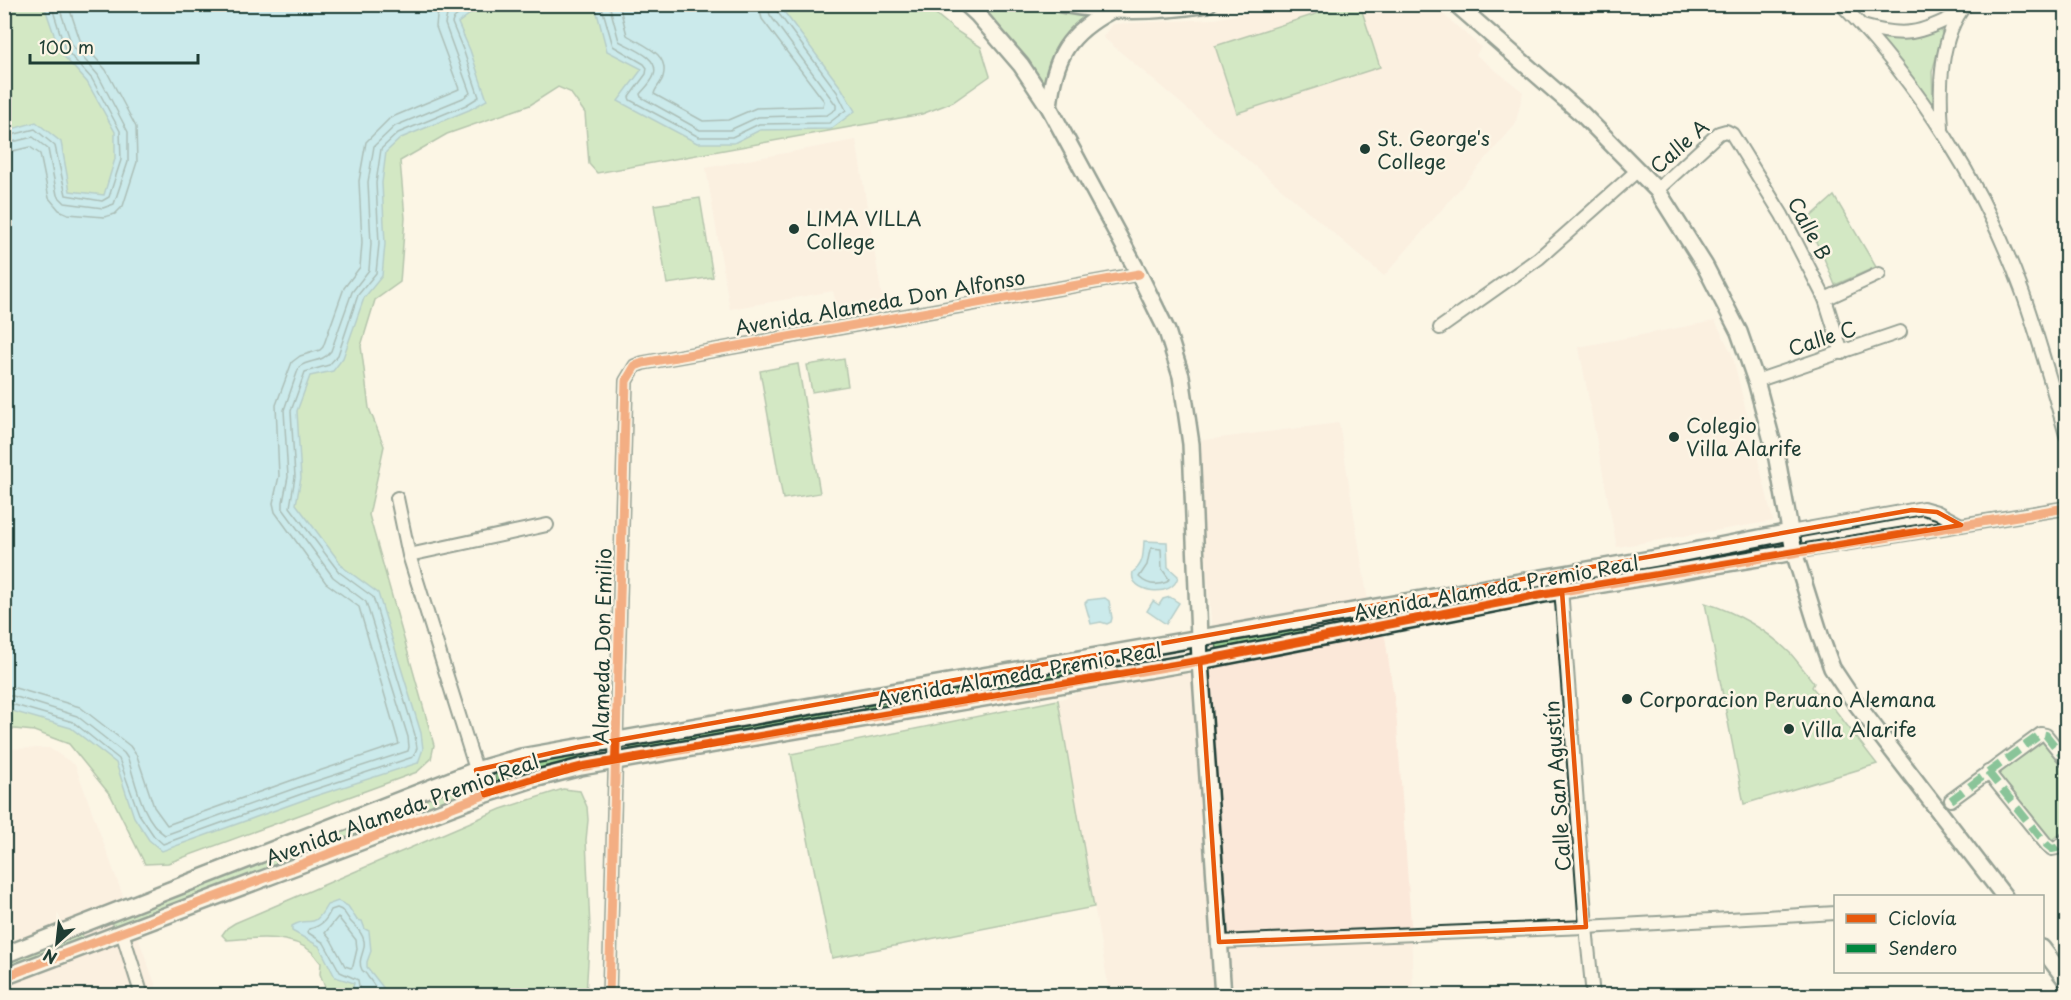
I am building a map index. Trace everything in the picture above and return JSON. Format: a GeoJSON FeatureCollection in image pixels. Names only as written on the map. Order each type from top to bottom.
{"type":"FeatureCollection","features":[{"type":"Feature","properties":{"kind":"street"},"geometry":{"type":"LineString","coordinates":[[966,4],[1001,40],[1049,106],[1167,331],[1181,376],[1191,444],[1200,661],[1223,996]]}},
{"type":"Feature","properties":{"kind":"street"},"geometry":{"type":"LineString","coordinates":[[1061,4],[1113,10],[1173,10],[1208,4]]}},
{"type":"Feature","properties":{"kind":"street"},"geometry":{"type":"LineString","coordinates":[[1456,4],[1582,114],[1638,170],[1657,190],[1705,266],[1739,332],[1756,381],[1777,459],[1794,552],[1832,668],[1852,698],[2002,895]]}},
{"type":"Feature","properties":{"kind":"street"},"geometry":{"type":"LineString","coordinates":[[1841,4],[1901,74],[1942,129],[2002,242],[2018,281],[2067,435]]}},
{"type":"Feature","properties":{"kind":"street"},"geometry":{"type":"LineString","coordinates":[[1862,26],[1885,32],[1908,33],[1933,27],[1962,9]]}},
{"type":"Feature","properties":{"kind":"street"},"geometry":{"type":"LineString","coordinates":[[1942,129],[1941,70],[1962,9]]}},
{"type":"Feature","properties":{"kind":"street"},"geometry":{"type":"LineString","coordinates":[[1049,106],[1055,68],[1064,51],[1085,26],[1113,10]]}},
{"type":"Feature","properties":{"kind":"street","name":"Calle A"},"geometry":{"type":"LineString","coordinates":[[1657,190],[1719,133],[1726,131]]}},
{"type":"Feature","properties":{"kind":"street","name":"Calle B"},"geometry":{"type":"LineString","coordinates":[[1726,131],[1732,134],[1782,215],[1825,299],[1842,353]]}},
{"type":"Feature","properties":{"kind":"street"},"geometry":{"type":"LineString","coordinates":[[1440,328],[1539,258],[1638,170]]}},
{"type":"Feature","properties":{"kind":"street","name":"Avenida Alameda Don Alfonso"},"geometry":{"type":"LineString","coordinates":[[631,371],[635,366],[643,363],[1139,274]]}},
{"type":"Feature","properties":{"kind":"street"},"geometry":{"type":"LineString","coordinates":[[1825,299],[1879,274]]}},
{"type":"Feature","properties":{"kind":"street","name":"Calle C"},"geometry":{"type":"LineString","coordinates":[[1756,381],[1900,332]]}},
{"type":"Feature","properties":{"kind":"street","name":"Alameda Don Emilio"},"geometry":{"type":"LineString","coordinates":[[609,996],[626,381],[631,371]]}},
{"type":"Feature","properties":{"kind":"street"},"geometry":{"type":"LineString","coordinates":[[397,498],[409,555],[484,795]]}},
{"type":"Feature","properties":{"kind":"street","name":"Avenida Alameda Premio Real"},"geometry":{"type":"LineString","coordinates":[[4,955],[476,770],[521,758],[1321,618],[1923,508],[1961,525]]}},
{"type":"Feature","properties":{"kind":"street","name":"Avenida Alameda Premio Real"},"geometry":{"type":"LineString","coordinates":[[4,977],[484,795],[581,767],[1200,661],[1562,591],[2067,508]]}},
{"type":"Feature","properties":{"kind":"street"},"geometry":{"type":"LineString","coordinates":[[409,555],[547,525]]}},
{"type":"Feature","properties":{"kind":"street"},"geometry":{"type":"LineString","coordinates":[[1653,558],[1658,575]]}},
{"type":"Feature","properties":{"kind":"street","name":"Calle San Agustín"},"geometry":{"type":"LineString","coordinates":[[1560,574],[1593,996]]}},
{"type":"Feature","properties":{"kind":"street"},"geometry":{"type":"LineString","coordinates":[[1379,607],[1383,626]]}},
{"type":"Feature","properties":{"kind":"street"},"geometry":{"type":"LineString","coordinates":[[1321,618],[1325,637]]}},
{"type":"Feature","properties":{"kind":"street"},"geometry":{"type":"LineString","coordinates":[[1951,800],[2042,734],[2046,735],[2067,760]]}},
{"type":"Feature","properties":{"kind":"street"},"geometry":{"type":"LineString","coordinates":[[1988,772],[2047,845],[2052,849],[2057,848],[2067,840]]}},
{"type":"Feature","properties":{"kind":"street"},"geometry":{"type":"LineString","coordinates":[[1219,942],[1586,927],[1834,912]]}},
{"type":"Feature","properties":{"kind":"street"},"geometry":{"type":"LineString","coordinates":[[122,932],[142,996]]}},
{"type":"Feature","properties":{"kind":"street"},"geometry":{"type":"LineString","coordinates":[[2044,949],[2067,980]]}},
{"type":"Feature","properties":{"kind":"highlighted area"},"geometry":{"type":"Polygon","coordinates":[[[1912,510],[1937,512],[1961,525],[1562,591],[1586,927],[1219,942],[1200,661],[581,767],[484,795],[476,770],[578,747],[1912,510]]]}},
{"type":"Feature","properties":{"kind":"shaded area","name":"St. George's College"},"geometry":{"type":"Polygon","coordinates":[[[1285,5],[1432,5],[1481,47],[1476,55],[1523,92],[1515,125],[1384,276],[1103,37],[1112,24],[1215,19],[1285,5]]]}},
{"type":"Feature","properties":{"kind":"shaded area","name":"LIMA VILLA College"},"geometry":{"type":"Polygon","coordinates":[[[856,140],[883,304],[839,314],[833,291],[730,309],[706,168],[856,140]]]}},
{"type":"Feature","properties":{"kind":"shaded area","name":"Colegio Villa Alarife"},"geometry":{"type":"Polygon","coordinates":[[[1715,321],[1732,354],[1773,521],[1617,547],[1579,347],[1715,321]]]}},
{"type":"Feature","properties":{"kind":"shaded area"},"geometry":{"type":"Polygon","coordinates":[[[1339,423],[1373,633],[1385,637],[1396,711],[1411,925],[1413,995],[1110,995],[1058,700],[1092,688],[1215,669],[1197,441],[1339,423]]]}},
{"type":"Feature","properties":{"kind":"shaded area"},"geometry":{"type":"Polygon","coordinates":[[[49,748],[75,765],[159,995],[5,995],[4,749],[49,748]]]}},
{"type":"Feature","properties":{"kind":"green space"},"geometry":{"type":"Polygon","coordinates":[[[4,5],[925,5],[955,30],[981,47],[990,76],[953,102],[922,114],[597,173],[589,164],[585,113],[570,92],[558,87],[530,105],[447,134],[400,161],[405,218],[400,282],[375,300],[361,346],[369,408],[384,446],[369,515],[434,745],[431,759],[417,772],[168,863],[145,864],[111,796],[69,744],[34,731],[5,728],[4,5]]]}},
{"type":"Feature","properties":{"kind":"green space"},"geometry":{"type":"Polygon","coordinates":[[[973,5],[1020,5],[1065,13],[1082,12],[1086,17],[1070,31],[1058,48],[1043,86],[973,5]]]}},
{"type":"Feature","properties":{"kind":"green space"},"geometry":{"type":"Polygon","coordinates":[[[1344,5],[1360,5],[1380,67],[1237,113],[1215,46],[1344,5]]]}},
{"type":"Feature","properties":{"kind":"green space"},"geometry":{"type":"Polygon","coordinates":[[[1941,29],[1942,36],[1932,72],[1933,108],[1877,38],[1909,37],[1941,29]]]}},
{"type":"Feature","properties":{"kind":"green space"},"geometry":{"type":"Polygon","coordinates":[[[1834,196],[1876,267],[1835,285],[1821,251],[1805,222],[1834,196]]]}},
{"type":"Feature","properties":{"kind":"green space"},"geometry":{"type":"Polygon","coordinates":[[[700,198],[713,277],[667,284],[654,205],[700,198]]]}},
{"type":"Feature","properties":{"kind":"green space"},"geometry":{"type":"Polygon","coordinates":[[[844,359],[848,386],[812,392],[807,365],[844,359]]]}},
{"type":"Feature","properties":{"kind":"green space"},"geometry":{"type":"Polygon","coordinates":[[[798,364],[820,493],[783,499],[760,371],[798,364]]]}},
{"type":"Feature","properties":{"kind":"green space","name":"Villa Alarife"},"geometry":{"type":"Polygon","coordinates":[[[1705,603],[1728,611],[1750,623],[1790,653],[1814,683],[1812,687],[1817,693],[1822,693],[1877,764],[1744,804],[1705,603]]]}},
{"type":"Feature","properties":{"kind":"green space"},"geometry":{"type":"Polygon","coordinates":[[[1305,625],[1306,632],[1217,649],[1216,641],[1305,625]]]}},
{"type":"Feature","properties":{"kind":"green space"},"geometry":{"type":"Polygon","coordinates":[[[1098,661],[1100,671],[865,714],[863,704],[1098,661]]]}},
{"type":"Feature","properties":{"kind":"green space"},"geometry":{"type":"Polygon","coordinates":[[[1058,700],[1094,907],[832,958],[791,754],[1058,700]]]}},
{"type":"Feature","properties":{"kind":"green space"},"geometry":{"type":"Polygon","coordinates":[[[830,708],[832,718],[631,754],[629,744],[830,708]]]}},
{"type":"Feature","properties":{"kind":"green space"},"geometry":{"type":"Polygon","coordinates":[[[2042,741],[2066,771],[2066,830],[2051,840],[1998,776],[1998,773],[2042,741]]]}},
{"type":"Feature","properties":{"kind":"green space"},"geometry":{"type":"Polygon","coordinates":[[[590,751],[592,760],[496,783],[495,772],[527,763],[590,751]]]}},
{"type":"Feature","properties":{"kind":"green space"},"geometry":{"type":"Polygon","coordinates":[[[458,785],[462,796],[113,928],[111,920],[458,785]]]}},
{"type":"Feature","properties":{"kind":"green space"},"geometry":{"type":"Polygon","coordinates":[[[563,789],[580,791],[587,807],[586,840],[590,928],[586,995],[328,995],[320,974],[321,963],[312,952],[303,946],[283,939],[271,938],[227,940],[222,935],[235,923],[501,809],[563,789]]]}},
{"type":"Feature","properties":{"kind":"green space"},"geometry":{"type":"Polygon","coordinates":[[[81,932],[84,939],[5,970],[5,962],[81,932]]]}},
{"type":"Feature","properties":{"kind":"water"},"geometry":{"type":"Polygon","coordinates":[[[44,5],[482,5],[458,23],[487,100],[469,110],[401,138],[386,152],[382,183],[385,244],[382,276],[364,298],[343,358],[333,371],[310,376],[297,411],[301,478],[296,504],[344,568],[378,593],[421,733],[423,749],[418,763],[309,798],[162,851],[149,840],[134,817],[116,763],[71,728],[5,709],[5,131],[36,122],[61,142],[70,191],[104,195],[115,159],[115,132],[87,82],[60,52],[44,5]]]}},
{"type":"Feature","properties":{"kind":"water"},"geometry":{"type":"Polygon","coordinates":[[[595,5],[779,5],[842,89],[855,111],[831,129],[760,130],[734,143],[697,143],[618,101],[642,69],[607,51],[595,5]]]}},
{"type":"Feature","properties":{"kind":"water"},"geometry":{"type":"Polygon","coordinates":[[[1144,541],[1167,542],[1168,567],[1178,576],[1175,584],[1160,591],[1144,588],[1133,579],[1133,572],[1139,566],[1142,558],[1144,541]]]}},
{"type":"Feature","properties":{"kind":"water"},"geometry":{"type":"Polygon","coordinates":[[[1170,597],[1179,603],[1166,624],[1147,611],[1153,601],[1159,605],[1163,599],[1170,597]]]}},
{"type":"Feature","properties":{"kind":"water"},"geometry":{"type":"Polygon","coordinates":[[[1105,598],[1109,601],[1111,622],[1091,624],[1085,603],[1088,600],[1105,598]]]}},
{"type":"Feature","properties":{"kind":"water"},"geometry":{"type":"Polygon","coordinates":[[[338,901],[348,906],[357,920],[362,921],[365,929],[369,931],[371,951],[367,967],[389,995],[351,995],[354,983],[335,977],[319,946],[292,931],[292,926],[314,921],[327,905],[338,901]]]}},
{"type":"Feature","properties":{"kind":"marked path"},"geometry":{"type":"LineString","coordinates":[[1951,800],[2041,734],[2046,735],[2066,760]]}},
{"type":"Feature","properties":{"kind":"marked path"},"geometry":{"type":"LineString","coordinates":[[1988,772],[2047,845],[2052,849],[2057,848],[2066,840]]}},
{"type":"Feature","properties":{"kind":"cycle path"},"geometry":{"type":"LineString","coordinates":[[609,996],[626,381],[635,366],[1139,274]]}},
{"type":"Feature","properties":{"kind":"cycle path"},"geometry":{"type":"LineString","coordinates":[[4,977],[484,795],[581,767],[1200,661],[1544,594],[2066,508]]}},
{"type":"Feature","properties":{"kind":"place","name":"St. George's College"},"geometry":{"type":"Point","coordinates":[1365,149]}},
{"type":"Feature","properties":{"kind":"place","name":"LIMA VILLA College"},"geometry":{"type":"Point","coordinates":[794,229]}},
{"type":"Feature","properties":{"kind":"place","name":"Colegio Villa Alarife"},"geometry":{"type":"Point","coordinates":[1674,437]}},
{"type":"Feature","properties":{"kind":"place","name":"Corporacion Peruano Alemana"},"geometry":{"type":"Point","coordinates":[1627,699]}},
{"type":"Feature","properties":{"kind":"place","name":"Villa Alarife"},"geometry":{"type":"Point","coordinates":[1789,729]}}]}
